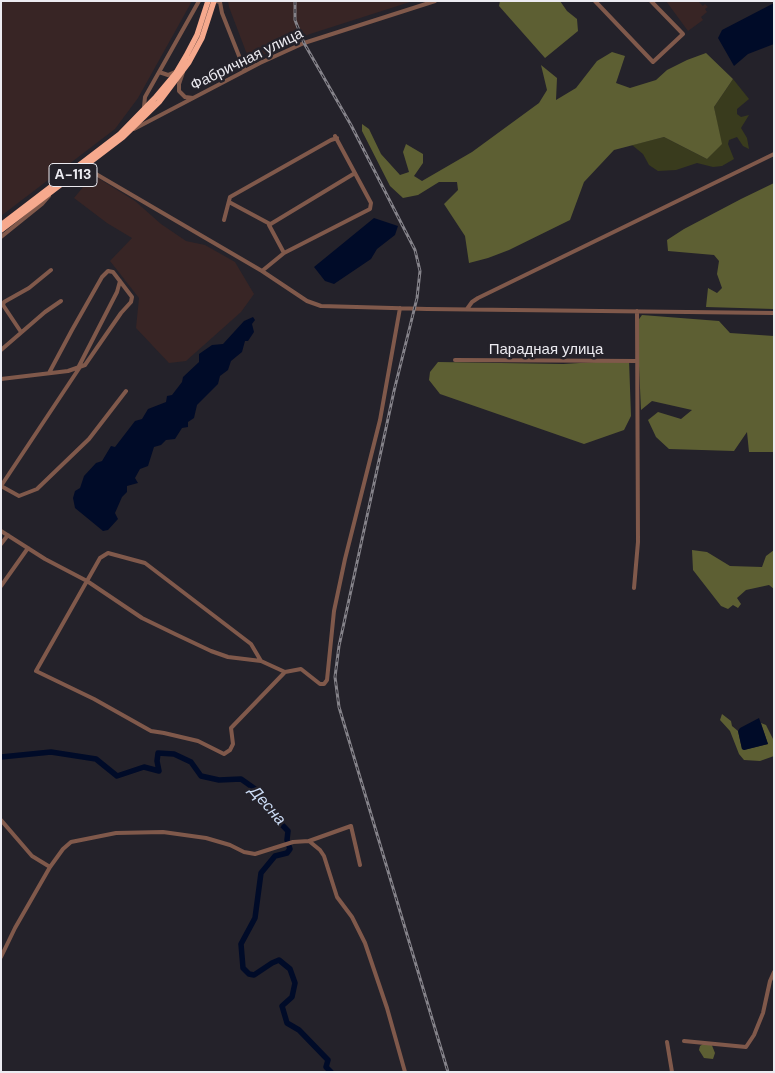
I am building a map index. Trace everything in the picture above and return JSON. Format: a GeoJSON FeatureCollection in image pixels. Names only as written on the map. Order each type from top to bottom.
{"type":"FeatureCollection","features":[{"type":"Feature","properties":{"kind":"highway","name":"А-113"},"geometry":{"type":"LineString","coordinates":[[203,28],[208,1]]}},
{"type":"Feature","properties":{"kind":"highway","name":"А-113"},"geometry":{"type":"LineString","coordinates":[[1,225],[120,134],[163,90],[189,62],[215,1]]}},
{"type":"Feature","properties":{"kind":"highway","name":"А-113"},"geometry":{"type":"LineString","coordinates":[[1,230],[131,130],[159,102],[181,70]]}},
{"type":"Feature","properties":{"kind":"street"},"geometry":{"type":"LineString","coordinates":[[140,114],[145,104],[145,97],[200,1]]}},
{"type":"Feature","properties":{"kind":"street"},"geometry":{"type":"LineString","coordinates":[[215,1],[220,2],[244,71]]}},
{"type":"Feature","properties":{"kind":"street","name":"Фабричная улица"},"geometry":{"type":"LineString","coordinates":[[131,130],[244,71],[304,44],[435,1]]}},
{"type":"Feature","properties":{"kind":"street"},"geometry":{"type":"LineString","coordinates":[[595,1],[653,62],[683,34],[651,1]]}},
{"type":"Feature","properties":{"kind":"street"},"geometry":{"type":"LineString","coordinates":[[159,72],[170,75],[181,70]]}},
{"type":"Feature","properties":{"kind":"street"},"geometry":{"type":"LineString","coordinates":[[181,70],[179,88],[181,93],[189,98],[197,97]]}},
{"type":"Feature","properties":{"kind":"street"},"geometry":{"type":"LineString","coordinates":[[224,220],[230,198],[336,137],[371,203],[370,209],[284,253],[262,271]]}},
{"type":"Feature","properties":{"kind":"street"},"geometry":{"type":"LineString","coordinates":[[467,310],[472,302],[478,298],[774,154]]}},
{"type":"Feature","properties":{"kind":"street"},"geometry":{"type":"LineString","coordinates":[[84,167],[262,271],[307,301],[321,306],[467,310],[774,313]]}},
{"type":"Feature","properties":{"kind":"street"},"geometry":{"type":"LineString","coordinates":[[270,224],[355,173]]}},
{"type":"Feature","properties":{"kind":"street"},"geometry":{"type":"LineString","coordinates":[[1,237],[42,204],[54,190]]}},
{"type":"Feature","properties":{"kind":"street"},"geometry":{"type":"LineString","coordinates":[[229,202],[270,224],[284,253]]}},
{"type":"Feature","properties":{"kind":"street"},"geometry":{"type":"LineString","coordinates":[[21,332],[3,305],[4,302],[29,288],[51,270]]}},
{"type":"Feature","properties":{"kind":"street"},"geometry":{"type":"LineString","coordinates":[[1,379],[50,373],[79,368],[85,365],[121,313],[131,302],[132,296],[113,272],[105,272],[50,373]]}},
{"type":"Feature","properties":{"kind":"street"},"geometry":{"type":"LineString","coordinates":[[120,281],[117,292],[79,368],[1,486],[19,496],[37,489],[90,439],[126,391]]}},
{"type":"Feature","properties":{"kind":"street"},"geometry":{"type":"LineString","coordinates":[[1,350],[45,312],[62,301]]}},
{"type":"Feature","properties":{"kind":"street"},"geometry":{"type":"LineString","coordinates":[[261,661],[251,644],[145,563],[108,553],[100,558],[36,671],[94,699],[151,731],[164,732],[198,741],[224,754],[230,750],[233,744],[230,728],[285,672],[301,669],[320,684],[324,684],[327,680],[334,611],[380,420],[400,308]]}},
{"type":"Feature","properties":{"kind":"street"},"geometry":{"type":"LineString","coordinates":[[634,588],[638,542],[636,311]]}},
{"type":"Feature","properties":{"kind":"street","name":"Парадная улица"},"geometry":{"type":"LineString","coordinates":[[455,360],[637,361]]}},
{"type":"Feature","properties":{"kind":"street"},"geometry":{"type":"LineString","coordinates":[[1,531],[51,562],[87,581],[142,618],[211,651],[228,657],[261,661],[285,672]]}},
{"type":"Feature","properties":{"kind":"street"},"geometry":{"type":"LineString","coordinates":[[1,544],[8,535]]}},
{"type":"Feature","properties":{"kind":"street"},"geometry":{"type":"LineString","coordinates":[[1,586],[28,548]]}},
{"type":"Feature","properties":{"kind":"street"},"geometry":{"type":"LineString","coordinates":[[1,820],[32,856],[50,867]]}},
{"type":"Feature","properties":{"kind":"street"},"geometry":{"type":"LineString","coordinates":[[1,957],[15,928],[50,867],[63,849],[71,842],[116,833],[163,832],[191,835],[220,842],[254,854],[292,843],[309,841],[351,826],[360,865]]}},
{"type":"Feature","properties":{"kind":"street"},"geometry":{"type":"LineString","coordinates":[[309,841],[324,856],[337,896],[352,917],[366,943],[387,1008],[404,1072]]}},
{"type":"Feature","properties":{"kind":"street"},"geometry":{"type":"LineString","coordinates":[[684,1041],[746,1047],[754,1035],[763,1012],[774,972]]}},
{"type":"Feature","properties":{"kind":"street"},"geometry":{"type":"LineString","coordinates":[[667,1042],[672,1072]]}},
{"type":"Feature","properties":{"kind":"shaded area"},"geometry":{"type":"Polygon","coordinates":[[[1,1],[192,1],[138,98],[115,129],[1,216],[1,1]]]}},
{"type":"Feature","properties":{"kind":"shaded area"},"geometry":{"type":"Polygon","coordinates":[[[228,1],[413,1],[310,34],[254,59],[248,57],[228,1]]]}},
{"type":"Feature","properties":{"kind":"shaded area"},"geometry":{"type":"Polygon","coordinates":[[[666,1],[698,1],[703,6],[705,4],[708,7],[705,9],[707,12],[701,17],[703,20],[688,31],[666,1]]]}},
{"type":"Feature","properties":{"kind":"shaded area"},"geometry":{"type":"Polygon","coordinates":[[[93,175],[135,201],[161,224],[186,241],[205,245],[235,262],[254,294],[241,312],[186,361],[169,363],[136,328],[139,298],[110,261],[132,238],[107,223],[74,198],[93,175]]]}},
{"type":"Feature","properties":{"kind":"green space"},"geometry":{"type":"Polygon","coordinates":[[[500,1],[560,1],[567,11],[577,19],[578,31],[545,58],[499,6],[500,1]]]}},
{"type":"Feature","properties":{"kind":"green space"},"geometry":{"type":"Polygon","coordinates":[[[612,52],[625,56],[616,83],[630,88],[656,80],[667,70],[706,53],[733,79],[714,107],[722,144],[707,159],[664,137],[614,150],[584,182],[570,220],[509,250],[488,258],[469,263],[465,236],[444,204],[458,190],[457,182],[439,182],[418,195],[403,198],[390,186],[362,131],[362,124],[369,129],[381,154],[400,175],[409,172],[403,152],[406,144],[423,154],[423,163],[414,176],[422,181],[472,152],[539,103],[547,90],[541,65],[557,78],[556,100],[576,88],[597,61],[612,52]]]}},
{"type":"Feature","properties":{"kind":"green space"},"geometry":{"type":"Polygon","coordinates":[[[733,79],[749,99],[737,109],[737,114],[741,117],[749,115],[741,128],[747,138],[749,149],[743,146],[737,137],[729,140],[728,144],[734,159],[722,166],[713,167],[697,163],[676,170],[658,171],[649,165],[643,154],[632,145],[664,137],[707,159],[721,144],[714,107],[733,79]]]}},
{"type":"Feature","properties":{"kind":"green space"},"geometry":{"type":"Polygon","coordinates":[[[774,183],[774,309],[706,307],[708,288],[717,293],[722,288],[717,274],[719,261],[714,255],[668,251],[667,240],[684,229],[774,183]]]}},
{"type":"Feature","properties":{"kind":"green space"},"geometry":{"type":"Polygon","coordinates":[[[642,315],[719,321],[730,333],[774,336],[774,452],[749,452],[747,432],[734,451],[669,449],[656,437],[648,420],[658,412],[681,419],[692,410],[652,401],[641,410],[637,322],[642,315]]]}},
{"type":"Feature","properties":{"kind":"green space"},"geometry":{"type":"Polygon","coordinates":[[[629,360],[631,416],[624,430],[584,444],[440,394],[429,380],[430,372],[438,362],[563,364],[629,360]]]}},
{"type":"Feature","properties":{"kind":"green space"},"geometry":{"type":"Polygon","coordinates":[[[692,550],[707,552],[730,566],[762,567],[766,556],[774,550],[774,589],[769,585],[746,590],[737,598],[741,604],[738,608],[733,605],[728,609],[721,606],[693,570],[692,550]]]}},
{"type":"Feature","properties":{"kind":"green space"},"geometry":{"type":"Polygon","coordinates":[[[722,714],[731,721],[732,726],[738,731],[742,749],[744,750],[768,744],[761,723],[766,725],[774,741],[774,756],[760,761],[744,760],[739,754],[730,731],[720,720],[722,714]]]}},
{"type":"Feature","properties":{"kind":"green space"},"geometry":{"type":"Polygon","coordinates":[[[706,1042],[711,1043],[715,1053],[713,1059],[704,1058],[699,1050],[700,1046],[706,1042]]]}},
{"type":"Feature","properties":{"kind":"water"},"geometry":{"type":"Polygon","coordinates":[[[774,3],[774,44],[748,54],[734,66],[718,38],[722,30],[774,3]]]}},
{"type":"Feature","properties":{"kind":"water"},"geometry":{"type":"Polygon","coordinates":[[[374,218],[398,226],[395,235],[377,249],[371,259],[334,284],[325,281],[314,267],[374,218]]]}},
{"type":"Feature","properties":{"kind":"water"},"geometry":{"type":"Polygon","coordinates":[[[253,317],[255,320],[252,324],[254,332],[248,341],[245,341],[242,352],[231,361],[228,370],[220,376],[218,384],[197,405],[194,418],[188,422],[188,427],[182,428],[175,439],[166,440],[161,445],[154,447],[148,466],[140,469],[135,478],[138,483],[127,486],[127,492],[122,497],[115,513],[118,519],[108,530],[103,531],[75,508],[73,498],[75,491],[80,488],[84,476],[96,463],[102,461],[111,446],[115,447],[135,421],[142,419],[148,409],[166,402],[167,396],[172,395],[182,382],[183,377],[199,362],[199,354],[212,345],[223,344],[244,321],[253,317]]]}},
{"type":"Feature","properties":{"kind":"water"},"geometry":{"type":"Polygon","coordinates":[[[759,718],[768,744],[742,749],[738,731],[759,718]]]}},
{"type":"Feature","properties":{"kind":"waterway","name":"Десна"},"geometry":{"type":"LineString","coordinates":[[1,757],[51,752],[96,759],[117,776],[144,767],[159,771],[158,753],[174,754],[191,762],[201,776],[219,780],[241,779],[258,791],[263,805],[288,831],[287,840],[290,849],[287,853],[275,856],[261,873],[255,918],[241,944],[243,968],[249,974],[254,975],[279,960],[290,969],[295,983],[292,997],[282,1006],[287,1023],[299,1030],[328,1060],[326,1067],[331,1072]]}},
{"type":"Feature","properties":{"kind":"railway"},"geometry":{"type":"LineString","coordinates":[[295,1],[295,20],[304,43],[351,125],[415,250],[420,271],[417,298],[394,391],[339,646],[335,677],[339,707],[448,1072]]}}]}
